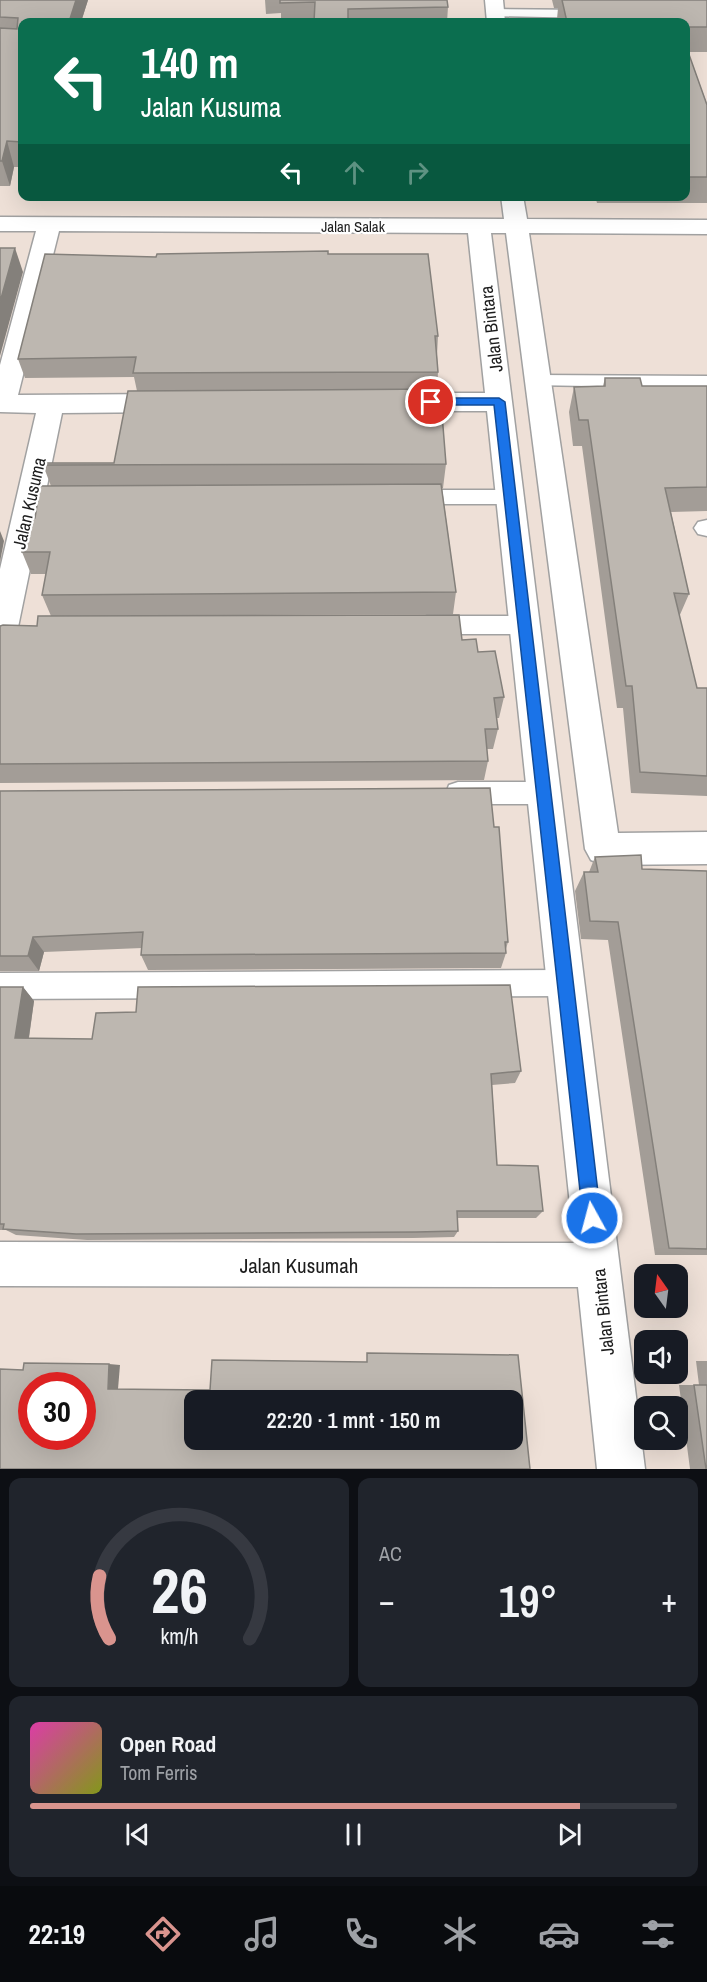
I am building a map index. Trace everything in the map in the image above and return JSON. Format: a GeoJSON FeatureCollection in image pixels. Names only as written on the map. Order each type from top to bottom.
{"type":"FeatureCollection","features":[{"type":"Feature","properties":{"kind":"street"},"geometry":{"type":"LineString","coordinates":[[512,201],[514,226],[603,849],[707,848]]}},
{"type":"Feature","properties":{"kind":"street","name":"Jalan Salak"},"geometry":{"type":"LineString","coordinates":[[0,224],[707,227]]}},
{"type":"Feature","properties":{"kind":"street"},"geometry":{"type":"LineString","coordinates":[[49,224],[3,404],[192,403]]}},
{"type":"Feature","properties":{"kind":"street","name":"Jalan Bintara"},"geometry":{"type":"LineString","coordinates":[[479,226],[621,1469]]}},
{"type":"Feature","properties":{"kind":"street"},"geometry":{"type":"LineString","coordinates":[[369,402],[499,402]]}},
{"type":"Feature","properties":{"kind":"street","name":"Jalan Kusuma"},"geometry":{"type":"LineString","coordinates":[[9,631],[42,499],[51,404]]}},
{"type":"Feature","properties":{"kind":"street","name":"Jalan Kusumah"},"geometry":{"type":"LineString","coordinates":[[0,1264],[598,1265]]}},
{"type":"Feature","properties":{"kind":"lane"},"geometry":{"type":"LineString","coordinates":[[495,12],[601,14]]}},
{"type":"Feature","properties":{"kind":"lane"},"geometry":{"type":"LineString","coordinates":[[537,381],[707,382]]}},
{"type":"Feature","properties":{"kind":"lane"},"geometry":{"type":"LineString","coordinates":[[390,497],[510,497]]}},
{"type":"Feature","properties":{"kind":"lane"},"geometry":{"type":"LineString","coordinates":[[406,626],[525,625]]}},
{"type":"Feature","properties":{"kind":"lane"},"geometry":{"type":"LineString","coordinates":[[437,793],[543,793]]}},
{"type":"Feature","properties":{"kind":"lane"},"geometry":{"type":"LineString","coordinates":[[0,987],[565,983]]}},
{"type":"Feature","properties":{"kind":"shaded area"},"geometry":{"type":"Polygon","coordinates":[[[0,0],[707,0],[707,1469],[0,1469],[0,0]]]}},
{"type":"Feature","properties":{"kind":"building"},"geometry":{"type":"Polygon","coordinates":[[[0,0],[76,0],[70,18],[0,17],[0,0]]]}},
{"type":"Feature","properties":{"kind":"building"},"geometry":{"type":"Polygon","coordinates":[[[280,0],[447,0],[448,7],[348,9],[348,18],[314,18],[315,2],[280,3],[280,0]]]}},
{"type":"Feature","properties":{"kind":"building"},"geometry":{"type":"Polygon","coordinates":[[[562,0],[707,0],[707,27],[690,27],[690,18],[566,18],[562,0]]]}},
{"type":"Feature","properties":{"kind":"building"},"geometry":{"type":"Polygon","coordinates":[[[18,18],[18,142],[7,141],[2,161],[0,161],[0,28],[17,29],[18,18]]]}},
{"type":"Feature","properties":{"kind":"building"},"geometry":{"type":"Polygon","coordinates":[[[690,57],[707,105],[707,177],[690,177],[690,57]]]}},
{"type":"Feature","properties":{"kind":"building"},"geometry":{"type":"Polygon","coordinates":[[[0,248],[15,248],[0,302],[0,248]]]}},
{"type":"Feature","properties":{"kind":"building"},"geometry":{"type":"Polygon","coordinates":[[[328,251],[328,254],[428,254],[438,336],[435,336],[438,372],[133,373],[136,357],[18,359],[45,254],[156,257],[157,254],[328,251]]]}},
{"type":"Feature","properties":{"kind":"building"},"geometry":{"type":"Polygon","coordinates":[[[605,378],[640,378],[642,386],[707,386],[707,487],[665,488],[689,594],[674,593],[697,688],[707,688],[707,776],[640,772],[632,686],[626,686],[588,420],[579,420],[574,387],[605,386],[605,378]]]}},
{"type":"Feature","properties":{"kind":"building"},"geometry":{"type":"Polygon","coordinates":[[[440,389],[446,464],[43,465],[44,463],[114,463],[128,391],[440,389]]]}},
{"type":"Feature","properties":{"kind":"building"},"geometry":{"type":"Polygon","coordinates":[[[441,484],[456,592],[42,595],[50,552],[22,552],[30,518],[35,518],[40,486],[441,484]]]}},
{"type":"Feature","properties":{"kind":"building"},"geometry":{"type":"Polygon","coordinates":[[[459,615],[462,640],[476,639],[478,652],[495,651],[504,697],[494,698],[498,729],[485,729],[488,761],[0,764],[0,626],[3,625],[37,626],[38,616],[459,615]]]}},
{"type":"Feature","properties":{"kind":"building"},"geometry":{"type":"Polygon","coordinates":[[[490,788],[494,827],[499,827],[508,942],[505,942],[506,953],[141,955],[143,932],[33,937],[28,956],[0,956],[0,791],[490,788]]]}},
{"type":"Feature","properties":{"kind":"building"},"geometry":{"type":"Polygon","coordinates":[[[641,855],[642,869],[707,871],[707,1249],[669,1248],[618,922],[590,921],[584,872],[598,872],[595,857],[641,855]]]}},
{"type":"Feature","properties":{"kind":"building"},"geometry":{"type":"Polygon","coordinates":[[[510,985],[521,1071],[491,1074],[497,1165],[538,1166],[543,1211],[457,1211],[458,1231],[76,1234],[3,1229],[4,1224],[0,1224],[0,987],[23,987],[15,1038],[92,1039],[96,1013],[136,1012],[138,987],[510,985]]]}},
{"type":"Feature","properties":{"kind":"building"},"geometry":{"type":"Polygon","coordinates":[[[367,1353],[518,1355],[522,1390],[210,1390],[212,1360],[367,1362],[367,1353]]]}},
{"type":"Feature","properties":{"kind":"building"},"geometry":{"type":"Polygon","coordinates":[[[24,1363],[109,1364],[108,1389],[210,1390],[184,1390],[184,1450],[523,1450],[523,1402],[530,1469],[0,1469],[0,1369],[23,1370],[24,1363]]]}},
{"type":"Feature","properties":{"kind":"building"},"geometry":{"type":"Polygon","coordinates":[[[694,1385],[707,1385],[707,1469],[706,1469],[694,1385]]]}},
{"type":"Feature","properties":{"kind":"route"},"geometry":{"type":"LineString","coordinates":[[431,402],[499,402],[592,1218]]}}]}
